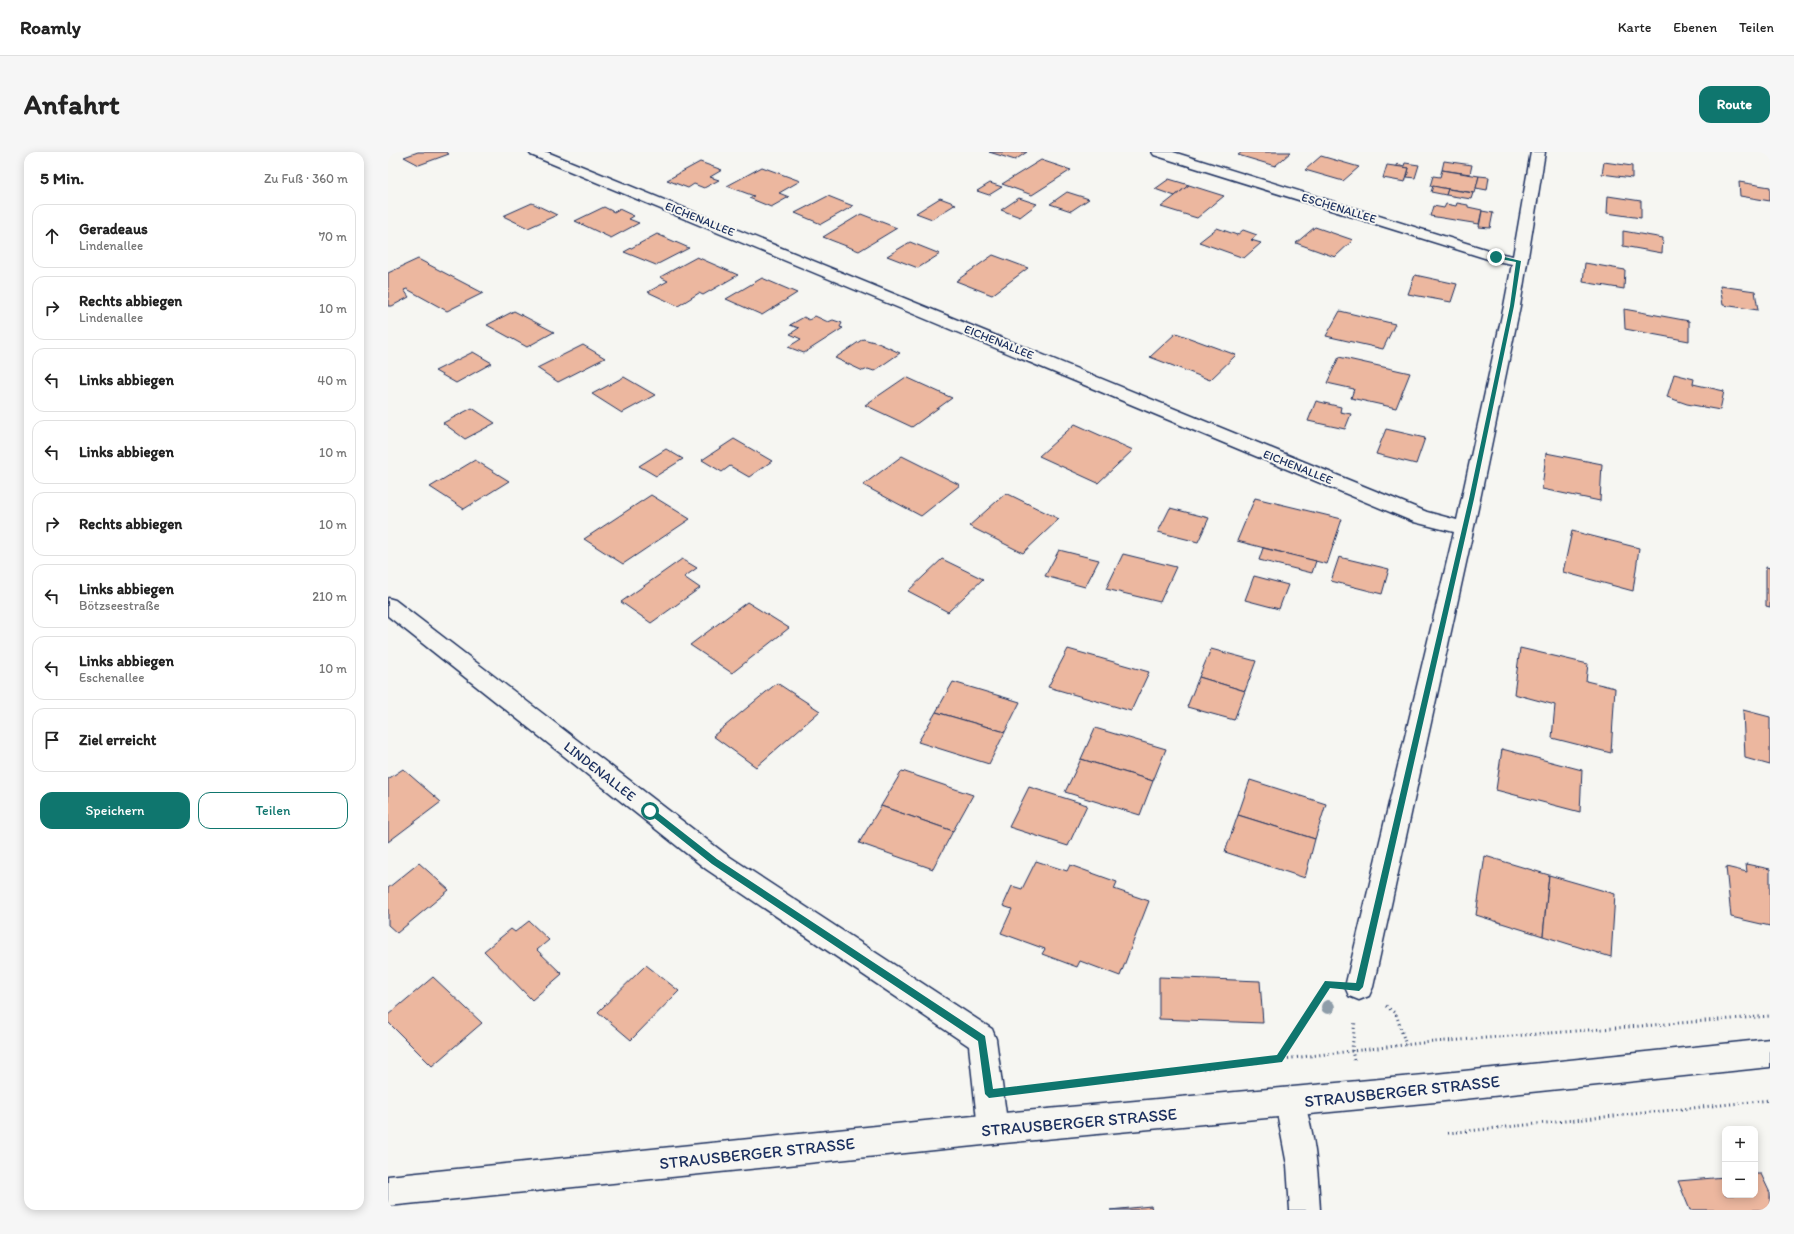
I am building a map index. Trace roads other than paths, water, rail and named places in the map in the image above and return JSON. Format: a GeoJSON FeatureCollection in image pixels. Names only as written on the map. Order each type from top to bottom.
{"type":"FeatureCollection","features":[{"type":"Feature","properties":{"kind":"street","name":"EICHENALLEE"},"geometry":{"type":"LineString","coordinates":[[536,152],[1421,518],[1464,528]]}},
{"type":"Feature","properties":{"kind":"street","name":"ESCHENALLEE"},"geometry":{"type":"LineString","coordinates":[[1159,152],[1496,257],[1518,261]]}},
{"type":"Feature","properties":{"kind":"street"},"geometry":{"type":"LineString","coordinates":[[1359,987],[1464,528],[1472,499],[1512,306],[1518,261],[1538,152]]}},
{"type":"Feature","properties":{"kind":"street","name":"LINDENALLEE"},"geometry":{"type":"LineString","coordinates":[[388,605],[715,861],[982,1039],[993,1129]]}},
{"type":"Feature","properties":{"kind":"street","name":"STRAUSBERGER STRASSE"},"geometry":{"type":"LineString","coordinates":[[388,1191],[993,1129],[1435,1088],[1770,1053]]}},
{"type":"Feature","properties":{"kind":"street"},"geometry":{"type":"LineString","coordinates":[[1290,1102],[1302,1165],[1305,1210]]}}]}
